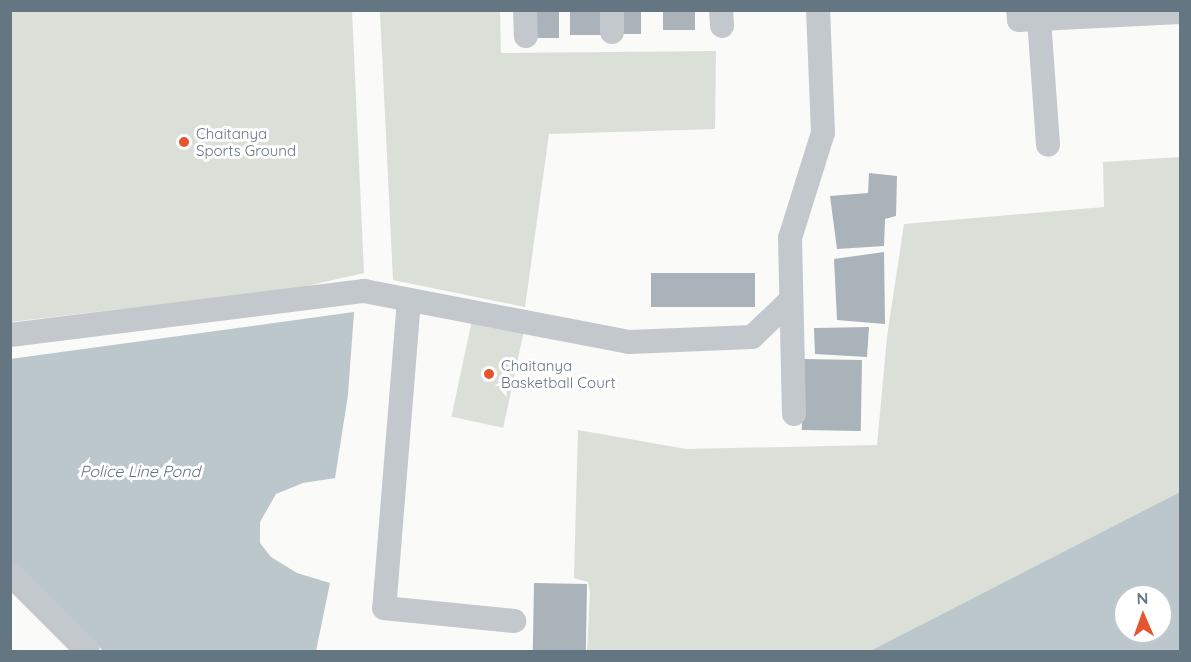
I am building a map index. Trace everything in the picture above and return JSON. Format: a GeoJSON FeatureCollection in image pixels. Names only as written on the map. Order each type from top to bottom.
{"type":"FeatureCollection","features":[{"type":"Feature","properties":{"kind":"street"},"geometry":{"type":"LineString","coordinates":[[525,10],[526,36]]}},
{"type":"Feature","properties":{"kind":"street"},"geometry":{"type":"LineString","coordinates":[[794,414],[790,238],[823,133],[818,10]]}},
{"type":"Feature","properties":{"kind":"street"},"geometry":{"type":"LineString","coordinates":[[1048,145],[1029,15],[1180,12]]}},
{"type":"Feature","properties":{"kind":"street"},"geometry":{"type":"LineString","coordinates":[[10,335],[364,291],[629,342],[752,337],[791,300]]}},
{"type":"Feature","properties":{"kind":"street"},"geometry":{"type":"LineString","coordinates":[[409,300],[384,608],[514,621]]}},
{"type":"Feature","properties":{"kind":"street"},"geometry":{"type":"LineString","coordinates":[[10,574],[88,651]]}},
{"type":"Feature","properties":{"kind":"shaded area","name":"Chaitanya Sports Ground"},"geometry":{"type":"Polygon","coordinates":[[[10,11],[352,11],[364,273],[298,288],[11,322],[10,11]]]}},
{"type":"Feature","properties":{"kind":"shaded area"},"geometry":{"type":"Polygon","coordinates":[[[380,11],[500,11],[501,53],[716,51],[715,129],[549,134],[525,307],[393,280],[380,11]]]}},
{"type":"Feature","properties":{"kind":"shaded area"},"geometry":{"type":"Polygon","coordinates":[[[1180,157],[1180,492],[870,651],[587,651],[590,593],[588,582],[574,578],[578,430],[686,449],[877,445],[887,337],[904,224],[1104,207],[1103,162],[1180,157]]]}},
{"type":"Feature","properties":{"kind":"shaded area","name":"Chaitanya Basketball Court"},"geometry":{"type":"Polygon","coordinates":[[[472,320],[524,331],[503,428],[451,417],[472,320]]]}},
{"type":"Feature","properties":{"kind":"water","name":"Police Line Pond"},"geometry":{"type":"Polygon","coordinates":[[[354,312],[348,395],[335,478],[303,483],[276,494],[260,522],[260,543],[271,557],[297,573],[330,583],[316,651],[103,651],[11,561],[10,359],[354,312]]]}},
{"type":"Feature","properties":{"kind":"water"},"geometry":{"type":"Polygon","coordinates":[[[1180,492],[1180,651],[870,651],[1180,492]]]}},
{"type":"Feature","properties":{"kind":"building"},"geometry":{"type":"Polygon","coordinates":[[[531,10],[559,10],[559,38],[531,38],[531,10]]]}},
{"type":"Feature","properties":{"kind":"building"},"geometry":{"type":"Polygon","coordinates":[[[570,10],[603,10],[603,35],[570,35],[570,10]]]}},
{"type":"Feature","properties":{"kind":"building"},"geometry":{"type":"Polygon","coordinates":[[[616,10],[641,10],[641,34],[616,34],[616,10]]]}},
{"type":"Feature","properties":{"kind":"building"},"geometry":{"type":"Polygon","coordinates":[[[663,10],[695,10],[695,30],[663,30],[663,10]]]}},
{"type":"Feature","properties":{"kind":"building"},"geometry":{"type":"Polygon","coordinates":[[[869,173],[897,176],[896,216],[885,219],[884,246],[837,249],[830,196],[868,193],[869,173]]]}},
{"type":"Feature","properties":{"kind":"building"},"geometry":{"type":"Polygon","coordinates":[[[884,252],[885,324],[837,320],[834,259],[884,252]]]}},
{"type":"Feature","properties":{"kind":"building"},"geometry":{"type":"Polygon","coordinates":[[[651,273],[755,273],[755,307],[651,307],[651,273]]]}},
{"type":"Feature","properties":{"kind":"building"},"geometry":{"type":"Polygon","coordinates":[[[869,327],[867,357],[815,354],[814,328],[869,327]]]}},
{"type":"Feature","properties":{"kind":"building"},"geometry":{"type":"Polygon","coordinates":[[[803,359],[862,360],[861,431],[802,430],[803,359]]]}},
{"type":"Feature","properties":{"kind":"building"},"geometry":{"type":"Polygon","coordinates":[[[534,583],[587,584],[586,652],[533,652],[534,583]]]}},
{"type":"Feature","properties":{"kind":"place","name":"Chaitanya Sports Ground"},"geometry":{"type":"Point","coordinates":[184,142]}},
{"type":"Feature","properties":{"kind":"place","name":"Chaitanya Basketball Court"},"geometry":{"type":"Point","coordinates":[489,374]}}]}
